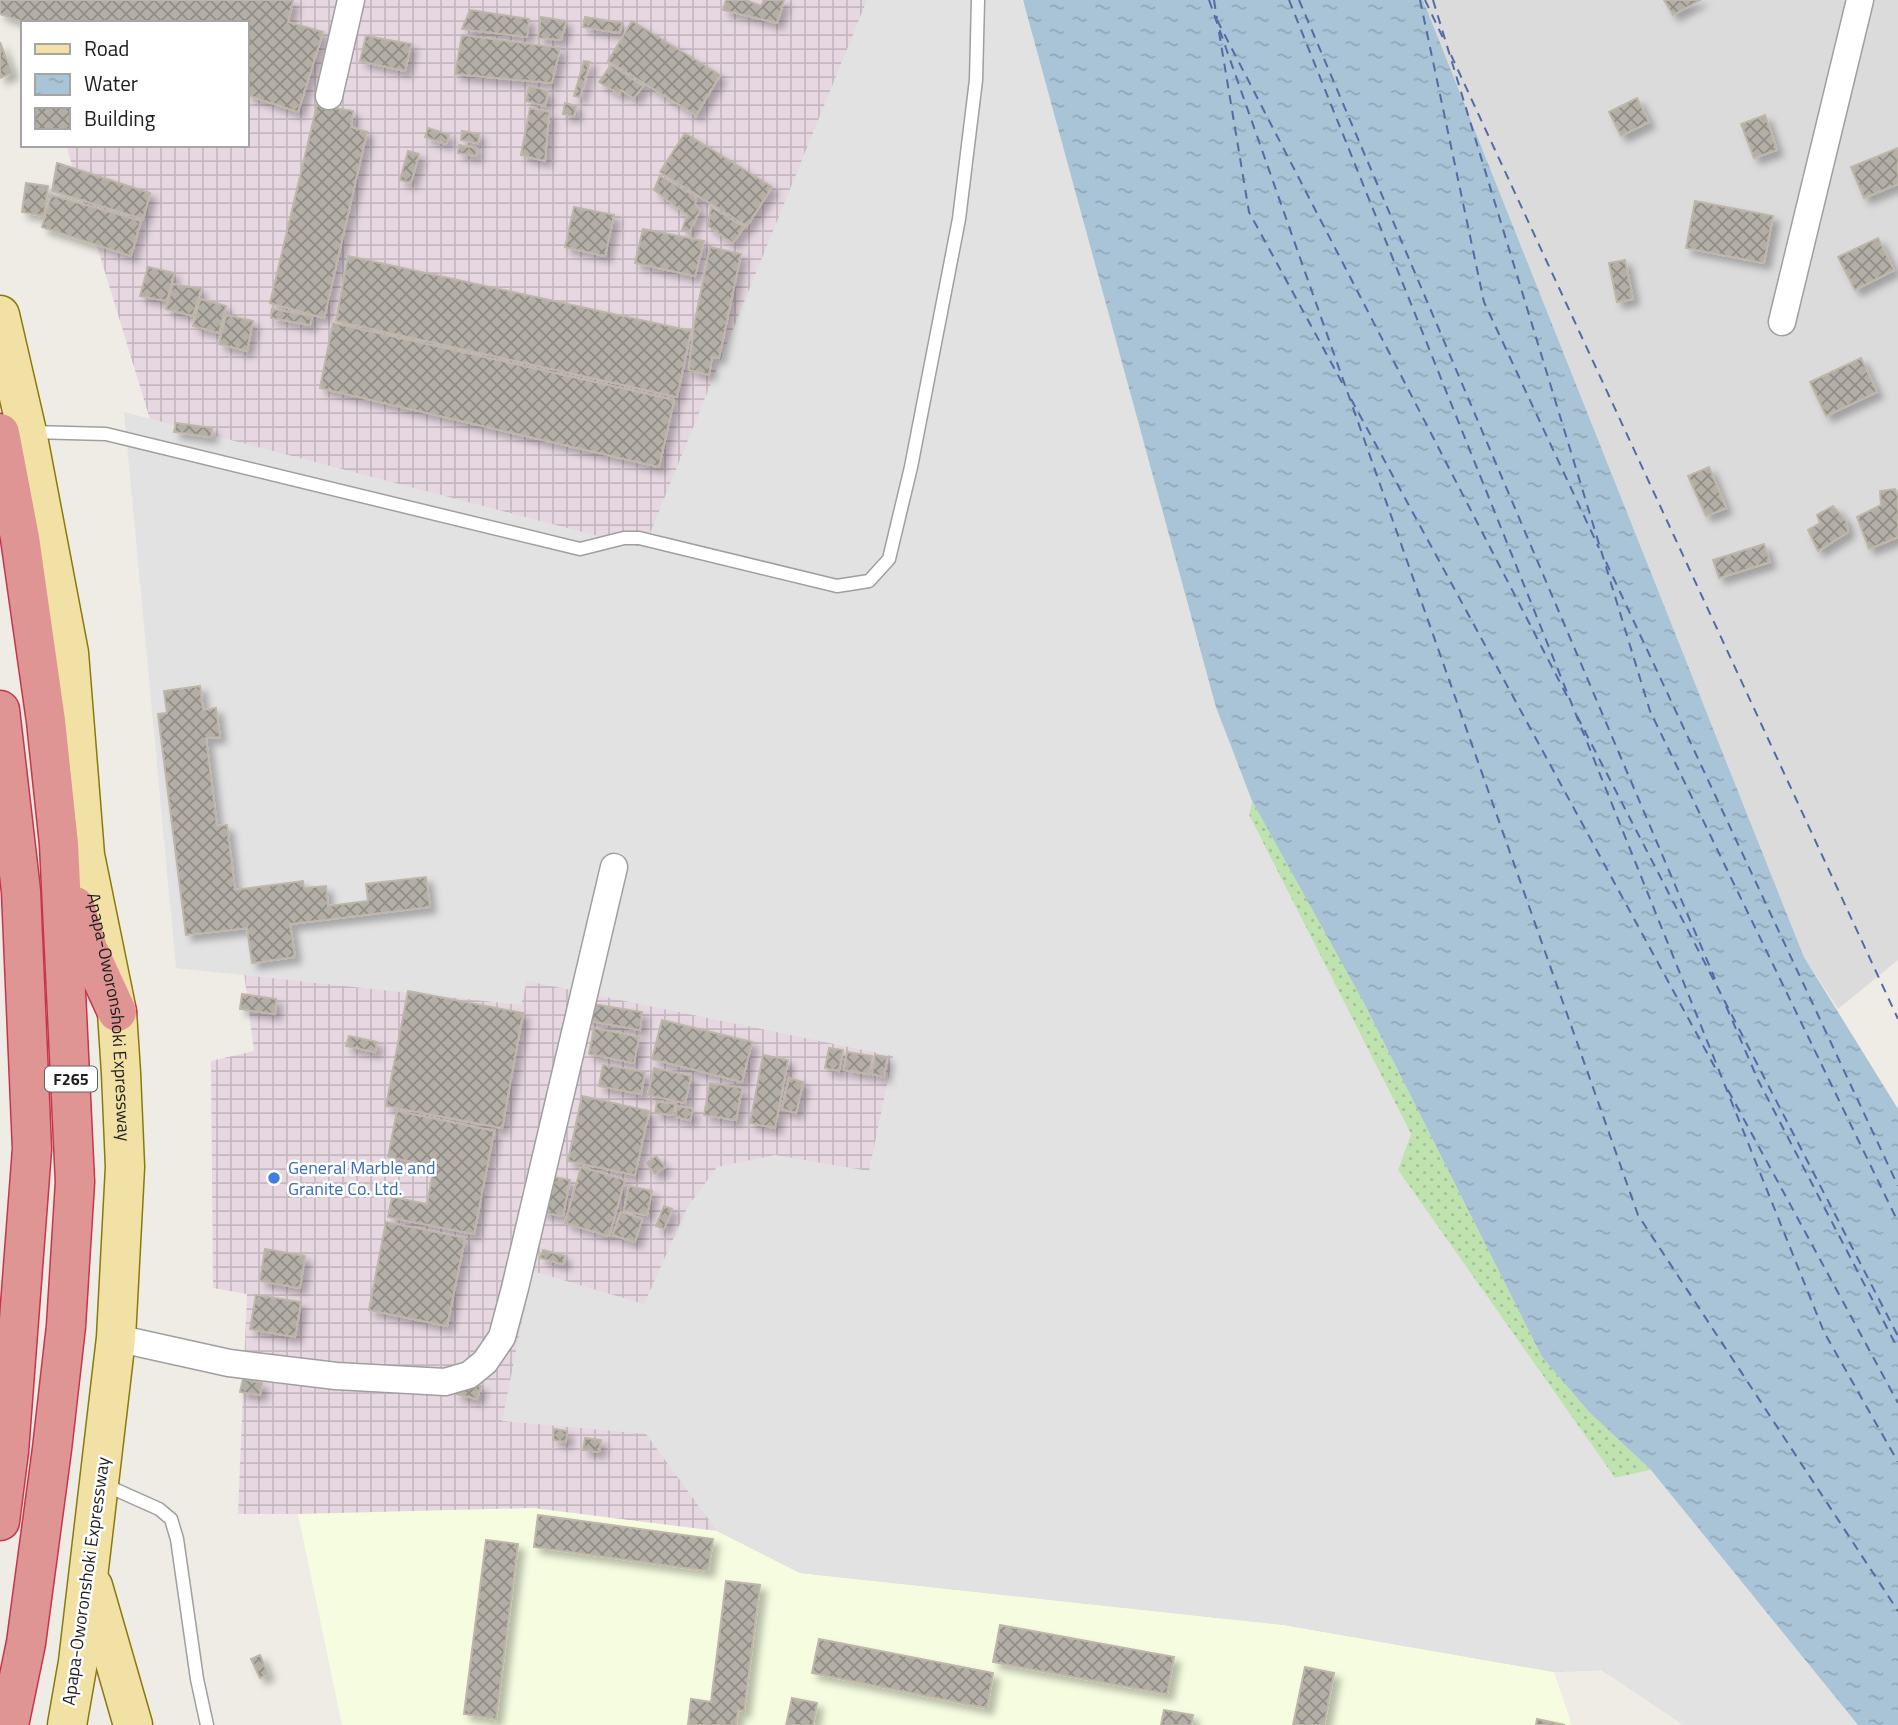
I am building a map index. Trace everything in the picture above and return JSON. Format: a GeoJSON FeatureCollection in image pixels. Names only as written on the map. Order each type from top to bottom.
{"type":"FeatureCollection","features":[{"type":"Feature","properties":{"kind":"highway"},"geometry":{"type":"LineString","coordinates":[[0,710],[10,774],[10,854],[68,854],[88,949],[117,1012]]}},
{"type":"Feature","properties":{"kind":"highway","name":"F265"},"geometry":{"type":"LineString","coordinates":[[0,1521],[9,1451],[32,1149],[10,854]]}},
{"type":"Feature","properties":{"kind":"highway","name":"Apapa-Oworonshoki Expressway"},"geometry":{"type":"LineString","coordinates":[[9,1725],[26,1643],[66,1326],[75,1182],[67,1018],[68,854]]}},
{"type":"Feature","properties":{"kind":"highway"},"geometry":{"type":"LineString","coordinates":[[67,1018],[88,949]]}},
{"type":"Feature","properties":{"kind":"main road","name":"Apapa-Oworonshoki Expressway"},"geometry":{"type":"LineString","coordinates":[[0,315],[14,433],[69,653],[68,854],[117,1012],[125,1167],[116,1338],[100,1484],[67,1725]]}},
{"type":"Feature","properties":{"kind":"main road"},"geometry":{"type":"LineString","coordinates":[[89,1568],[133,1725]]}},
{"type":"Feature","properties":{"kind":"street"},"geometry":{"type":"LineString","coordinates":[[328,96],[351,0]]}},
{"type":"Feature","properties":{"kind":"street"},"geometry":{"type":"LineString","coordinates":[[1782,322],[1860,0]]}},
{"type":"Feature","properties":{"kind":"street"},"geometry":{"type":"LineString","coordinates":[[116,1338],[229,1363],[336,1376],[445,1382],[468,1376],[485,1362],[502,1337],[515,1288],[614,867]]}},
{"type":"Feature","properties":{"kind":"lane"},"geometry":{"type":"LineString","coordinates":[[14,433],[106,434],[580,549],[624,538],[639,538],[836,586],[869,581],[889,559],[911,467],[954,245],[976,80],[978,0]]}},
{"type":"Feature","properties":{"kind":"lane"},"geometry":{"type":"LineString","coordinates":[[100,1484],[159,1509],[171,1520],[177,1539],[197,1679],[207,1725]]}},
{"type":"Feature","properties":{"kind":"shaded area"},"geometry":{"type":"Polygon","coordinates":[[[21,0],[1014,0],[1249,815],[1411,1134],[1398,1170],[1615,1478],[1684,1725],[1602,1670],[1554,1672],[1284,1625],[800,1573],[717,1531],[312,1514],[238,1514],[247,1294],[213,1288],[211,1061],[254,1051],[208,689],[169,481],[67,147],[248,147],[248,21],[21,0]]]}},
{"type":"Feature","properties":{"kind":"shaded area"},"geometry":{"type":"Polygon","coordinates":[[[867,0],[1021,0],[1025,6],[1216,707],[1252,801],[1249,815],[1411,1134],[1398,1170],[1615,1478],[1651,1470],[1858,1725],[1684,1725],[1602,1670],[1554,1672],[1284,1625],[800,1573],[717,1531],[646,1434],[502,1421],[532,1271],[644,1304],[688,1206],[717,1167],[775,1155],[869,1171],[893,1056],[527,981],[521,1005],[176,968],[124,412],[644,548],[867,0]]]}},
{"type":"Feature","properties":{"kind":"shaded area"},"geometry":{"type":"Polygon","coordinates":[[[1423,0],[1898,0],[1898,960],[1838,1009],[1804,957],[1423,0]]]}},
{"type":"Feature","properties":{"kind":"shaded area"},"geometry":{"type":"Polygon","coordinates":[[[533,1508],[717,1531],[800,1573],[1284,1625],[1554,1672],[1572,1725],[342,1725],[298,1514],[533,1508]]]}},
{"type":"Feature","properties":{"kind":"green space"},"geometry":{"type":"Polygon","coordinates":[[[1252,801],[1364,1003],[1542,1357],[1589,1412],[1651,1470],[1615,1478],[1398,1170],[1411,1134],[1249,815],[1252,801]]]}},
{"type":"Feature","properties":{"kind":"water"},"geometry":{"type":"Polygon","coordinates":[[[1023,0],[1423,0],[1804,957],[1898,1109],[1898,1725],[1858,1725],[1651,1470],[1589,1412],[1542,1357],[1364,1003],[1252,801],[1216,707],[1023,0]]]}},
{"type":"Feature","properties":{"kind":"building"},"geometry":{"type":"Polygon","coordinates":[[[0,0],[293,0],[288,22],[323,32],[298,112],[248,95],[248,21],[21,21],[0,14],[0,0]]]}},
{"type":"Feature","properties":{"kind":"building"},"geometry":{"type":"Polygon","coordinates":[[[726,0],[746,0],[761,6],[764,0],[784,0],[777,23],[723,10],[726,0]]]}},
{"type":"Feature","properties":{"kind":"building"},"geometry":{"type":"Polygon","coordinates":[[[1664,0],[1700,0],[1673,15],[1664,0]]]}},
{"type":"Feature","properties":{"kind":"building"},"geometry":{"type":"Polygon","coordinates":[[[470,10],[529,19],[527,37],[462,29],[470,10]]]}},
{"type":"Feature","properties":{"kind":"building"},"geometry":{"type":"Polygon","coordinates":[[[541,17],[566,21],[561,40],[538,38],[541,17]]]}},
{"type":"Feature","properties":{"kind":"building"},"geometry":{"type":"Polygon","coordinates":[[[585,17],[622,23],[619,33],[583,27],[585,17]]]}},
{"type":"Feature","properties":{"kind":"building"},"geometry":{"type":"Polygon","coordinates":[[[632,21],[720,75],[696,115],[608,61],[632,21]]]}},
{"type":"Feature","properties":{"kind":"building"},"geometry":{"type":"Polygon","coordinates":[[[462,35],[560,48],[552,83],[455,74],[462,35]]]}},
{"type":"Feature","properties":{"kind":"building"},"geometry":{"type":"Polygon","coordinates":[[[366,36],[411,44],[405,71],[360,61],[366,36]]]}},
{"type":"Feature","properties":{"kind":"building"},"geometry":{"type":"Polygon","coordinates":[[[0,42],[12,73],[0,78],[0,42]]]}},
{"type":"Feature","properties":{"kind":"building"},"geometry":{"type":"Polygon","coordinates":[[[584,61],[590,62],[580,97],[574,96],[584,61]]]}},
{"type":"Feature","properties":{"kind":"building"},"geometry":{"type":"Polygon","coordinates":[[[611,65],[643,86],[634,98],[621,90],[619,94],[599,82],[611,65]]]}},
{"type":"Feature","properties":{"kind":"building"},"geometry":{"type":"Polygon","coordinates":[[[529,86],[548,91],[545,106],[526,101],[529,86]]]}},
{"type":"Feature","properties":{"kind":"building"},"geometry":{"type":"Polygon","coordinates":[[[1637,98],[1649,122],[1621,136],[1609,112],[1637,98]]]}},
{"type":"Feature","properties":{"kind":"building"},"geometry":{"type":"Polygon","coordinates":[[[565,103],[576,106],[574,116],[563,114],[565,103]]]}},
{"type":"Feature","properties":{"kind":"building"},"geometry":{"type":"Polygon","coordinates":[[[317,105],[353,111],[351,127],[367,132],[324,318],[270,303],[317,105]]]}},
{"type":"Feature","properties":{"kind":"building"},"geometry":{"type":"Polygon","coordinates":[[[530,108],[549,112],[545,161],[521,155],[530,108]]]}},
{"type":"Feature","properties":{"kind":"building"},"geometry":{"type":"Polygon","coordinates":[[[1765,115],[1777,150],[1754,158],[1741,124],[1765,115]]]}},
{"type":"Feature","properties":{"kind":"building"},"geometry":{"type":"Polygon","coordinates":[[[428,128],[449,135],[446,144],[425,137],[428,128]]]}},
{"type":"Feature","properties":{"kind":"building"},"geometry":{"type":"Polygon","coordinates":[[[462,131],[479,134],[478,143],[461,140],[462,131]]]}},
{"type":"Feature","properties":{"kind":"building"},"geometry":{"type":"Polygon","coordinates":[[[685,133],[772,187],[747,226],[660,172],[685,133]]]}},
{"type":"Feature","properties":{"kind":"building"},"geometry":{"type":"Polygon","coordinates":[[[459,145],[477,148],[476,156],[458,153],[459,145]]]}},
{"type":"Feature","properties":{"kind":"building"},"geometry":{"type":"Polygon","coordinates":[[[1898,148],[1898,184],[1864,198],[1851,167],[1898,148]]]}},
{"type":"Feature","properties":{"kind":"building"},"geometry":{"type":"Polygon","coordinates":[[[408,151],[419,154],[411,183],[400,180],[408,151]]]}},
{"type":"Feature","properties":{"kind":"building"},"geometry":{"type":"Polygon","coordinates":[[[57,163],[150,193],[143,219],[52,191],[57,163]]]}},
{"type":"Feature","properties":{"kind":"building"},"geometry":{"type":"Polygon","coordinates":[[[660,176],[696,197],[695,205],[700,210],[689,233],[682,230],[687,215],[654,190],[660,176]]]}},
{"type":"Feature","properties":{"kind":"building"},"geometry":{"type":"Polygon","coordinates":[[[26,183],[48,186],[44,216],[22,212],[26,183]]]}},
{"type":"Feature","properties":{"kind":"building"},"geometry":{"type":"Polygon","coordinates":[[[51,195],[141,221],[131,256],[42,227],[51,195]]]}},
{"type":"Feature","properties":{"kind":"building"},"geometry":{"type":"Polygon","coordinates":[[[1695,201],[1773,216],[1764,263],[1686,248],[1695,201]]]}},
{"type":"Feature","properties":{"kind":"building"},"geometry":{"type":"Polygon","coordinates":[[[574,207],[614,215],[605,256],[565,247],[574,207]]]}},
{"type":"Feature","properties":{"kind":"building"},"geometry":{"type":"Polygon","coordinates":[[[711,207],[744,227],[733,243],[708,226],[711,207]]]}},
{"type":"Feature","properties":{"kind":"building"},"geometry":{"type":"Polygon","coordinates":[[[643,229],[704,241],[695,276],[635,263],[643,229]]]}},
{"type":"Feature","properties":{"kind":"building"},"geometry":{"type":"Polygon","coordinates":[[[1878,238],[1894,270],[1855,290],[1838,257],[1878,238]]]}},
{"type":"Feature","properties":{"kind":"building"},"geometry":{"type":"Polygon","coordinates":[[[710,247],[741,254],[719,358],[712,357],[709,375],[689,370],[694,325],[710,247]]]}},
{"type":"Feature","properties":{"kind":"building"},"geometry":{"type":"Polygon","coordinates":[[[348,256],[691,331],[677,397],[336,321],[348,256]]]}},
{"type":"Feature","properties":{"kind":"building"},"geometry":{"type":"Polygon","coordinates":[[[1625,260],[1633,299],[1617,302],[1609,263],[1625,260]]]}},
{"type":"Feature","properties":{"kind":"building"},"geometry":{"type":"Polygon","coordinates":[[[148,267],[174,273],[167,301],[140,296],[148,267]]]}},
{"type":"Feature","properties":{"kind":"building"},"geometry":{"type":"Polygon","coordinates":[[[173,284],[201,289],[193,316],[166,309],[173,284]]]}},
{"type":"Feature","properties":{"kind":"building"},"geometry":{"type":"Polygon","coordinates":[[[200,299],[226,306],[219,333],[193,326],[200,299]]]}},
{"type":"Feature","properties":{"kind":"building"},"geometry":{"type":"Polygon","coordinates":[[[272,309],[312,316],[310,325],[271,318],[272,309]]]}},
{"type":"Feature","properties":{"kind":"building"},"geometry":{"type":"Polygon","coordinates":[[[226,315],[253,321],[247,351],[219,344],[226,315]]]}},
{"type":"Feature","properties":{"kind":"building"},"geometry":{"type":"Polygon","coordinates":[[[333,323],[674,400],[659,467],[320,388],[333,323]]]}},
{"type":"Feature","properties":{"kind":"building"},"geometry":{"type":"Polygon","coordinates":[[[1861,358],[1877,392],[1826,416],[1810,382],[1861,358]]]}},
{"type":"Feature","properties":{"kind":"building"},"geometry":{"type":"Polygon","coordinates":[[[176,423],[212,428],[211,437],[174,432],[176,423]]]}},
{"type":"Feature","properties":{"kind":"building"},"geometry":{"type":"Polygon","coordinates":[[[1709,467],[1726,508],[1706,516],[1688,476],[1709,467]]]}},
{"type":"Feature","properties":{"kind":"building"},"geometry":{"type":"Polygon","coordinates":[[[1895,489],[1898,496],[1898,537],[1869,549],[1857,517],[1881,505],[1880,491],[1895,489]]]}},
{"type":"Feature","properties":{"kind":"building"},"geometry":{"type":"Polygon","coordinates":[[[1833,506],[1846,521],[1848,532],[1818,551],[1808,530],[1820,523],[1817,515],[1833,506]]]}},
{"type":"Feature","properties":{"kind":"building"},"geometry":{"type":"Polygon","coordinates":[[[1764,544],[1770,562],[1719,578],[1713,560],[1764,544]]]}},
{"type":"Feature","properties":{"kind":"building"},"geometry":{"type":"Polygon","coordinates":[[[200,686],[203,710],[216,708],[220,737],[206,738],[217,826],[227,825],[235,890],[303,881],[304,888],[326,886],[328,906],[368,901],[366,884],[426,877],[430,907],[290,924],[295,957],[252,963],[247,928],[186,935],[158,714],[167,713],[164,691],[200,686]]]}},
{"type":"Feature","properties":{"kind":"building"},"geometry":{"type":"Polygon","coordinates":[[[408,991],[523,1013],[502,1128],[386,1106],[408,991]]]}},
{"type":"Feature","properties":{"kind":"building"},"geometry":{"type":"Polygon","coordinates":[[[242,994],[276,999],[275,1014],[240,1009],[242,994]]]}},
{"type":"Feature","properties":{"kind":"building"},"geometry":{"type":"Polygon","coordinates":[[[587,1003],[642,1012],[640,1030],[584,1020],[587,1003]]]}},
{"type":"Feature","properties":{"kind":"building"},"geometry":{"type":"Polygon","coordinates":[[[662,1020],[752,1042],[742,1082],[652,1059],[662,1020]]]}},
{"type":"Feature","properties":{"kind":"building"},"geometry":{"type":"Polygon","coordinates":[[[594,1028],[639,1037],[634,1063],[589,1054],[594,1028]]]}},
{"type":"Feature","properties":{"kind":"building"},"geometry":{"type":"Polygon","coordinates":[[[349,1036],[377,1042],[375,1052],[346,1046],[349,1036]]]}},
{"type":"Feature","properties":{"kind":"building"},"geometry":{"type":"Polygon","coordinates":[[[829,1048],[843,1050],[839,1071],[825,1068],[829,1048]]]}},
{"type":"Feature","properties":{"kind":"building"},"geometry":{"type":"Polygon","coordinates":[[[847,1052],[872,1056],[869,1074],[844,1070],[847,1052]]]}},
{"type":"Feature","properties":{"kind":"building"},"geometry":{"type":"Polygon","coordinates":[[[763,1055],[788,1060],[775,1128],[750,1123],[763,1055]]]}},
{"type":"Feature","properties":{"kind":"building"},"geometry":{"type":"Polygon","coordinates":[[[875,1055],[887,1057],[884,1077],[872,1074],[875,1055]]]}},
{"type":"Feature","properties":{"kind":"building"},"geometry":{"type":"Polygon","coordinates":[[[603,1065],[645,1072],[641,1094],[599,1086],[603,1065]]]}},
{"type":"Feature","properties":{"kind":"building"},"geometry":{"type":"Polygon","coordinates":[[[654,1068],[691,1076],[685,1103],[648,1095],[654,1068]]]}},
{"type":"Feature","properties":{"kind":"building"},"geometry":{"type":"Polygon","coordinates":[[[789,1078],[803,1082],[796,1113],[782,1109],[789,1078]]]}},
{"type":"Feature","properties":{"kind":"building"},"geometry":{"type":"Polygon","coordinates":[[[710,1083],[742,1088],[736,1120],[704,1115],[710,1083]]]}},
{"type":"Feature","properties":{"kind":"building"},"geometry":{"type":"Polygon","coordinates":[[[582,1096],[649,1111],[635,1175],[568,1161],[582,1096]]]}},
{"type":"Feature","properties":{"kind":"building"},"geometry":{"type":"Polygon","coordinates":[[[657,1102],[675,1104],[673,1115],[655,1113],[657,1102]]]}},
{"type":"Feature","properties":{"kind":"building"},"geometry":{"type":"Polygon","coordinates":[[[677,1106],[693,1109],[690,1120],[676,1117],[677,1106]]]}},
{"type":"Feature","properties":{"kind":"building"},"geometry":{"type":"Polygon","coordinates":[[[397,1111],[494,1131],[474,1234],[388,1217],[392,1197],[427,1204],[434,1166],[388,1157],[397,1111]]]}},
{"type":"Feature","properties":{"kind":"building"},"geometry":{"type":"Polygon","coordinates":[[[656,1156],[665,1167],[655,1174],[646,1163],[656,1156]]]}},
{"type":"Feature","properties":{"kind":"building"},"geometry":{"type":"Polygon","coordinates":[[[581,1167],[625,1180],[609,1236],[565,1223],[581,1167]]]}},
{"type":"Feature","properties":{"kind":"building"},"geometry":{"type":"Polygon","coordinates":[[[548,1176],[570,1180],[563,1216],[541,1212],[548,1176]]]}},
{"type":"Feature","properties":{"kind":"building"},"geometry":{"type":"Polygon","coordinates":[[[629,1186],[652,1191],[647,1215],[624,1211],[629,1186]]]}},
{"type":"Feature","properties":{"kind":"building"},"geometry":{"type":"Polygon","coordinates":[[[664,1206],[672,1209],[664,1229],[656,1226],[664,1206]]]}},
{"type":"Feature","properties":{"kind":"building"},"geometry":{"type":"Polygon","coordinates":[[[621,1212],[642,1219],[635,1242],[613,1235],[621,1212]]]}},
{"type":"Feature","properties":{"kind":"building"},"geometry":{"type":"Polygon","coordinates":[[[386,1222],[465,1238],[447,1326],[369,1310],[386,1222]]]}},
{"type":"Feature","properties":{"kind":"building"},"geometry":{"type":"Polygon","coordinates":[[[265,1249],[305,1256],[300,1288],[260,1281],[265,1249]]]}},
{"type":"Feature","properties":{"kind":"building"},"geometry":{"type":"Polygon","coordinates":[[[543,1250],[565,1256],[563,1264],[540,1258],[543,1250]]]}},
{"type":"Feature","properties":{"kind":"building"},"geometry":{"type":"Polygon","coordinates":[[[256,1295],[301,1302],[295,1337],[250,1329],[256,1295]]]}},
{"type":"Feature","properties":{"kind":"building"},"geometry":{"type":"Polygon","coordinates":[[[243,1379],[262,1383],[260,1395],[240,1392],[243,1379]]]}},
{"type":"Feature","properties":{"kind":"building"},"geometry":{"type":"Polygon","coordinates":[[[459,1381],[481,1386],[477,1399],[456,1394],[459,1381]]]}},
{"type":"Feature","properties":{"kind":"building"},"geometry":{"type":"Polygon","coordinates":[[[554,1429],[567,1431],[566,1442],[553,1440],[554,1429]]]}},
{"type":"Feature","properties":{"kind":"building"},"geometry":{"type":"Polygon","coordinates":[[[585,1438],[601,1440],[599,1452],[583,1450],[585,1438]]]}},
{"type":"Feature","properties":{"kind":"building"},"geometry":{"type":"Polygon","coordinates":[[[538,1515],[713,1539],[708,1571],[534,1547],[538,1515]]]}},
{"type":"Feature","properties":{"kind":"building"},"geometry":{"type":"Polygon","coordinates":[[[486,1540],[518,1544],[496,1719],[464,1714],[486,1540]]]}},
{"type":"Feature","properties":{"kind":"building"},"geometry":{"type":"Polygon","coordinates":[[[726,1581],[760,1585],[744,1711],[738,1710],[736,1725],[688,1725],[691,1699],[711,1702],[726,1581]]]}},
{"type":"Feature","properties":{"kind":"building"},"geometry":{"type":"Polygon","coordinates":[[[1000,1625],[1174,1657],[1167,1694],[993,1662],[1000,1625]]]}},
{"type":"Feature","properties":{"kind":"building"},"geometry":{"type":"Polygon","coordinates":[[[819,1639],[993,1673],[987,1708],[812,1673],[819,1639]]]}},
{"type":"Feature","properties":{"kind":"building"},"geometry":{"type":"Polygon","coordinates":[[[260,1655],[268,1674],[260,1678],[251,1659],[260,1655]]]}},
{"type":"Feature","properties":{"kind":"building"},"geometry":{"type":"Polygon","coordinates":[[[1305,1667],[1334,1673],[1324,1725],[1293,1725],[1305,1667]]]}},
{"type":"Feature","properties":{"kind":"building"},"geometry":{"type":"Polygon","coordinates":[[[792,1698],[817,1703],[813,1725],[786,1725],[792,1698]]]}},
{"type":"Feature","properties":{"kind":"building"},"geometry":{"type":"Polygon","coordinates":[[[1164,1710],[1193,1715],[1191,1725],[1161,1725],[1164,1710]]]}},
{"type":"Feature","properties":{"kind":"building"},"geometry":{"type":"Polygon","coordinates":[[[1537,1719],[1565,1725],[1536,1725],[1537,1719]]]}},
{"type":"Feature","properties":{"kind":"ferry route"},"geometry":{"type":"LineString","coordinates":[[1209,0],[1638,1215],[1898,1611]]}},
{"type":"Feature","properties":{"kind":"ferry route"},"geometry":{"type":"LineString","coordinates":[[1214,0],[1217,19]]}},
{"type":"Feature","properties":{"kind":"ferry route"},"geometry":{"type":"LineString","coordinates":[[1289,0],[1824,1332],[1898,1462]]}},
{"type":"Feature","properties":{"kind":"ferry route"},"geometry":{"type":"LineString","coordinates":[[1299,0],[1715,979]]}},
{"type":"Feature","properties":{"kind":"ferry route"},"geometry":{"type":"LineString","coordinates":[[1420,0],[1484,302],[1599,548]]}},
{"type":"Feature","properties":{"kind":"ferry route"},"geometry":{"type":"LineString","coordinates":[[1425,0],[1444,40]]}},
{"type":"Feature","properties":{"kind":"ferry route"},"geometry":{"type":"LineString","coordinates":[[1433,0],[1650,711],[1898,1222]]}},
{"type":"Feature","properties":{"kind":"ferry route"},"geometry":{"type":"LineString","coordinates":[[1217,20],[1567,696]]}},
{"type":"Feature","properties":{"kind":"ferry route"},"geometry":{"type":"LineString","coordinates":[[1219,32],[1249,212],[1345,388]]}},
{"type":"Feature","properties":{"kind":"ferry route"},"geometry":{"type":"LineString","coordinates":[[1451,55],[1898,1019]]}},
{"type":"Feature","properties":{"kind":"ferry route"},"geometry":{"type":"LineString","coordinates":[[1351,399],[1718,1073]]}},
{"type":"Feature","properties":{"kind":"ferry route"},"geometry":{"type":"LineString","coordinates":[[1606,562],[1898,1186]]}},
{"type":"Feature","properties":{"kind":"ferry route"},"geometry":{"type":"LineString","coordinates":[[1577,716],[1898,1336]]}},
{"type":"Feature","properties":{"kind":"ferry route"},"geometry":{"type":"LineString","coordinates":[[1726,1006],[1758,1080],[1898,1349]]}},
{"type":"Feature","properties":{"kind":"ferry route"},"geometry":{"type":"LineString","coordinates":[[1728,1090],[1898,1403]]}},
{"type":"Feature","properties":{"kind":"place","name":"General Marble and Granite Co. Ltd."},"geometry":{"type":"Point","coordinates":[274,1178]}}]}
